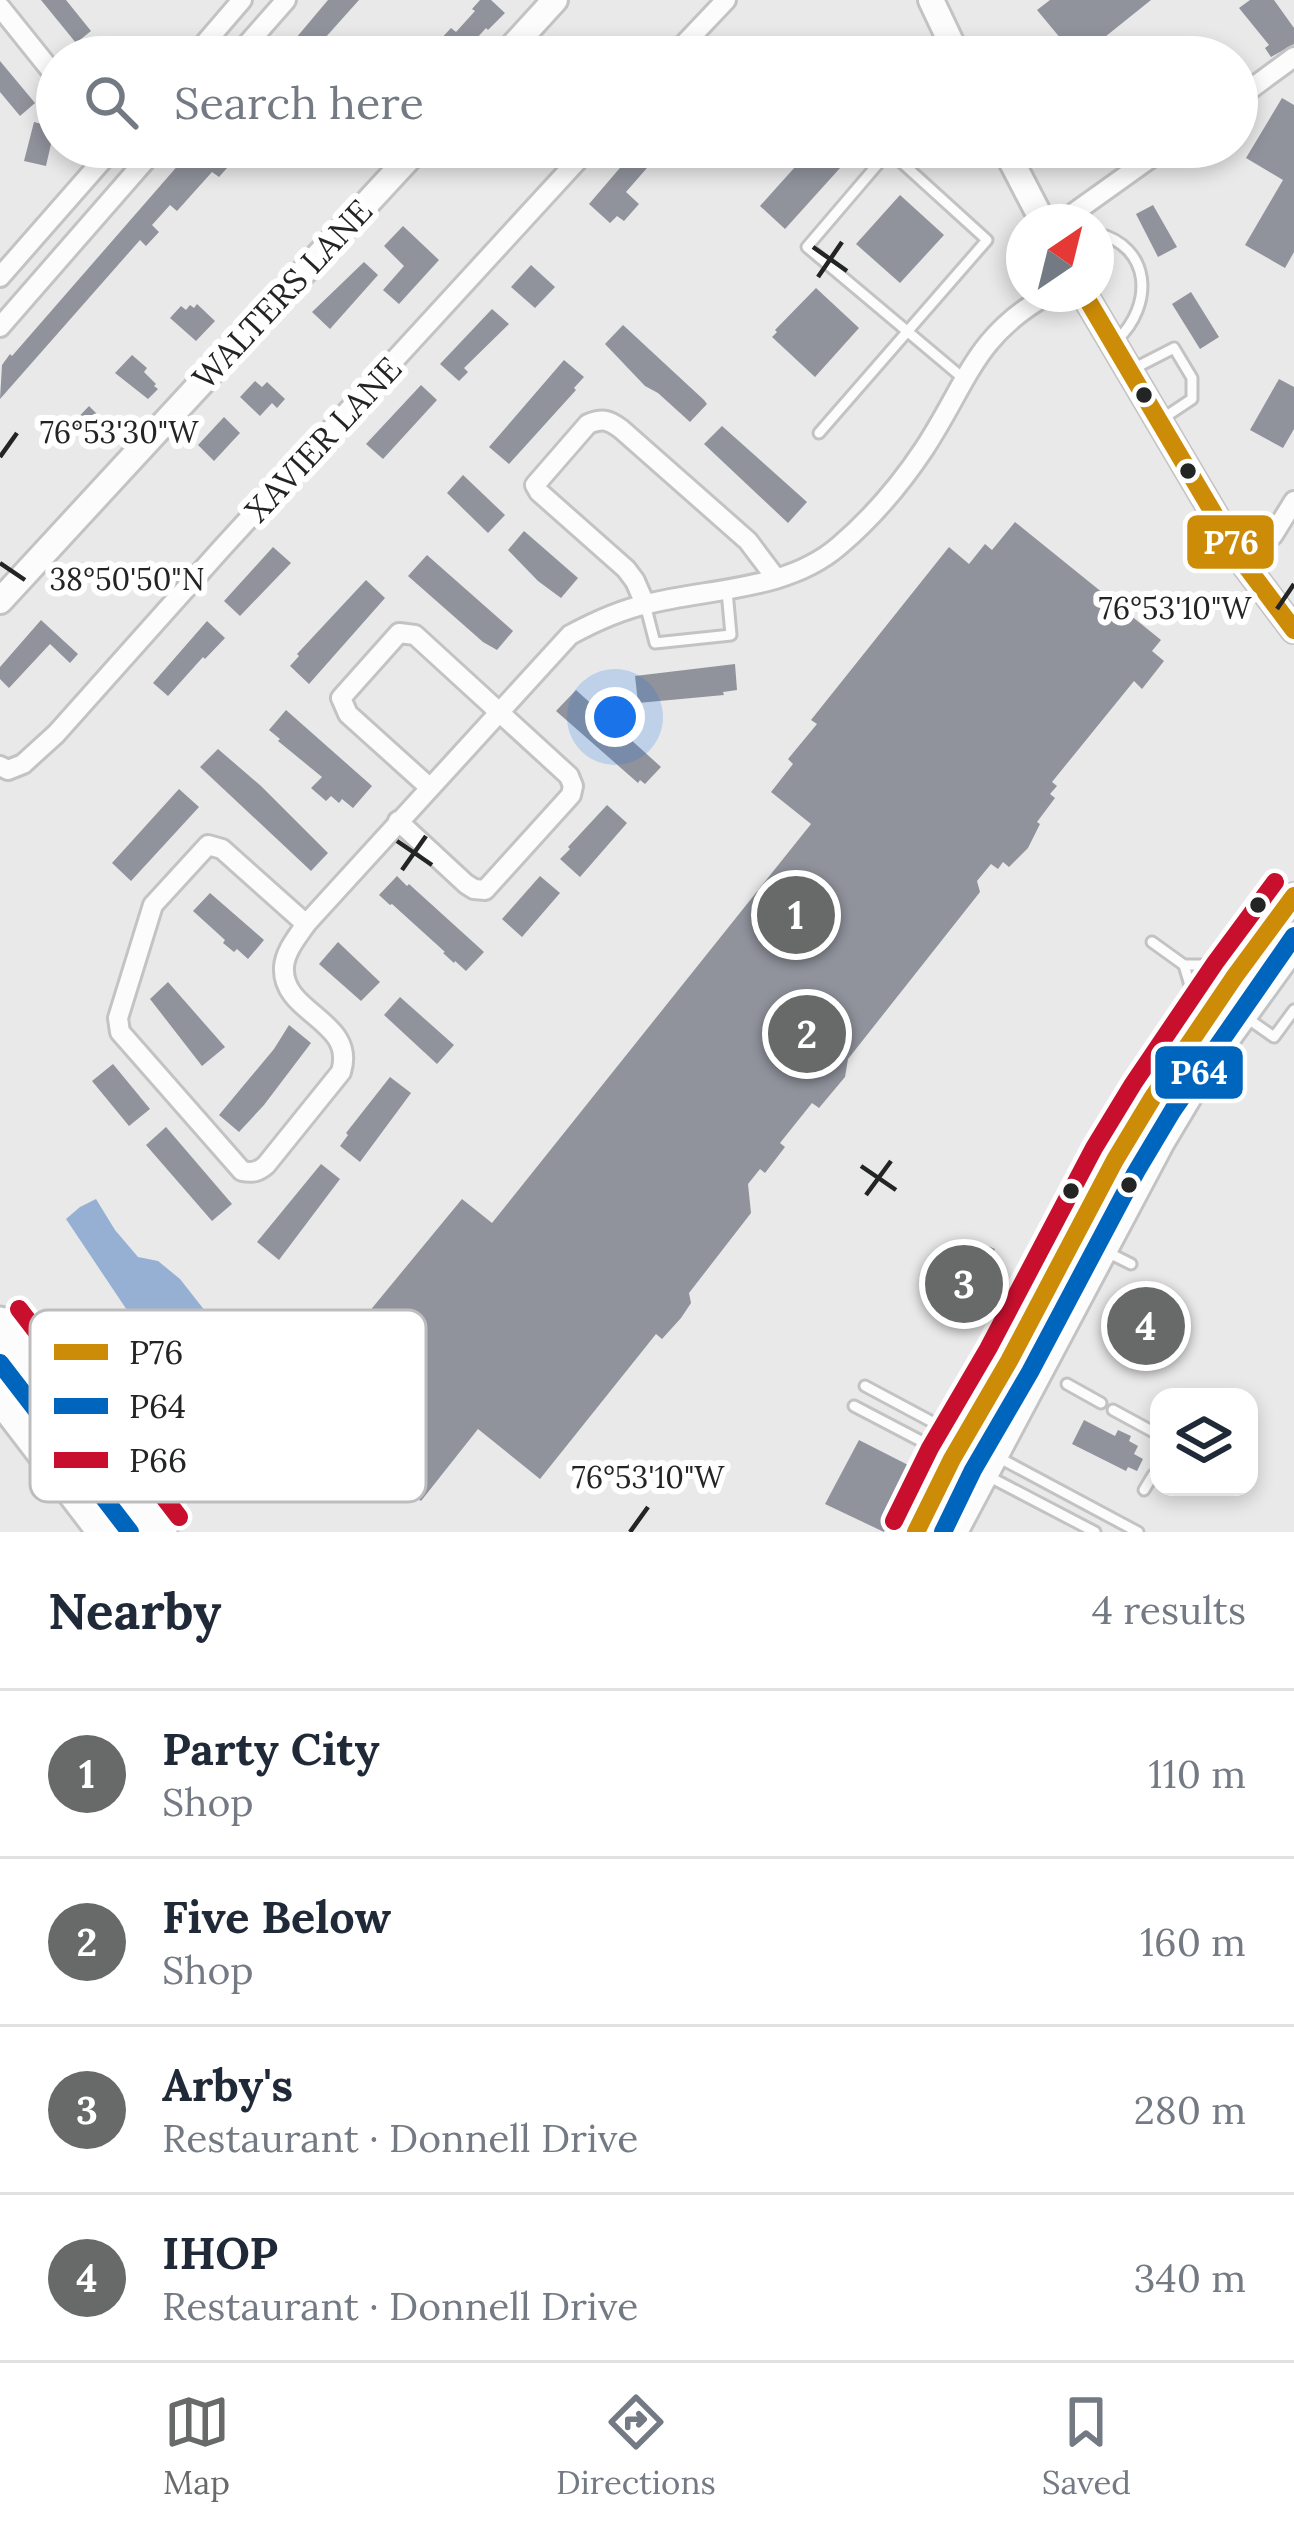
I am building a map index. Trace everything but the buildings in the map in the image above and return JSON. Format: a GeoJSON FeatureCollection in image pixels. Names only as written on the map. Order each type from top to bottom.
{"type":"FeatureCollection","features":[{"type":"Feature","properties":{"kind":"highway"},"geometry":{"type":"LineString","coordinates":[[0,1324],[30,1363]]}},
{"type":"Feature","properties":{"kind":"highway"},"geometry":{"type":"LineString","coordinates":[[0,1395],[30,1434]]}},
{"type":"Feature","properties":{"kind":"highway"},"geometry":{"type":"LineString","coordinates":[[82,1502],[105,1532]]}},
{"type":"Feature","properties":{"kind":"highway"},"geometry":{"type":"LineString","coordinates":[[137,1502],[160,1532]]}},
{"type":"Feature","properties":{"kind":"street"},"geometry":{"type":"LineString","coordinates":[[254,36],[286,0]]}},
{"type":"Feature","properties":{"kind":"street"},"geometry":{"type":"LineString","coordinates":[[522,36],[555,0]]}},
{"type":"Feature","properties":{"kind":"street"},"geometry":{"type":"LineString","coordinates":[[692,36],[726,0]]}},
{"type":"Feature","properties":{"kind":"street"},"geometry":{"type":"LineString","coordinates":[[931,0],[948,36]]}},
{"type":"Feature","properties":{"kind":"street"},"geometry":{"type":"LineString","coordinates":[[210,36],[239,1],[262,27]]}},
{"type":"Feature","properties":{"kind":"street"},"geometry":{"type":"LineString","coordinates":[[0,8],[36,52]]}},
{"type":"Feature","properties":{"kind":"street"},"geometry":{"type":"LineString","coordinates":[[1258,84],[1294,57]]}},
{"type":"Feature","properties":{"kind":"street"},"geometry":{"type":"LineString","coordinates":[[34,288],[3,267],[95,168]]}},
{"type":"Feature","properties":{"kind":"street"},"geometry":{"type":"LineString","coordinates":[[133,168],[136,171]]}},
{"type":"Feature","properties":{"kind":"street"},"geometry":{"type":"LineString","coordinates":[[0,327],[139,168]]}},
{"type":"Feature","properties":{"kind":"street","name":"WALTERS LANE"},"geometry":{"type":"LineString","coordinates":[[0,601],[400,168]]}},
{"type":"Feature","properties":{"kind":"street","name":"XAVIER LANE"},"geometry":{"type":"LineString","coordinates":[[0,766],[8,770],[23,764],[56,734],[571,168]]}},
{"type":"Feature","properties":{"kind":"street"},"geometry":{"type":"LineString","coordinates":[[1015,168],[1034,204]]}},
{"type":"Feature","properties":{"kind":"street"},"geometry":{"type":"LineString","coordinates":[[1086,204],[1137,168]]}},
{"type":"Feature","properties":{"kind":"street"},"geometry":{"type":"LineString","coordinates":[[306,923],[222,849],[208,845],[154,905],[118,1018],[120,1032],[242,1171],[260,1171],[266,1165],[340,1072],[344,1048],[298,1000],[284,967],[306,923],[398,821],[570,635],[645,604],[727,591],[796,572],[835,550],[877,511],[925,448],[989,340],[1020,312]]}},
{"type":"Feature","properties":{"kind":"street"},"geometry":{"type":"LineString","coordinates":[[1094,312],[1240,558],[1294,630]]}},
{"type":"Feature","properties":{"kind":"street"},"geometry":{"type":"LineString","coordinates":[[645,604],[626,569],[535,484],[588,424],[600,419],[621,429],[748,541],[775,578]]}},
{"type":"Feature","properties":{"kind":"street"},"geometry":{"type":"LineString","coordinates":[[1240,558],[1273,535],[1294,501]]}},
{"type":"Feature","properties":{"kind":"street"},"geometry":{"type":"LineString","coordinates":[[398,821],[466,884],[484,890],[571,795],[572,786],[569,776],[416,635],[399,633],[341,698],[348,714],[429,787]]}},
{"type":"Feature","properties":{"kind":"street"},"geometry":{"type":"LineString","coordinates":[[916,1532],[1153,1096],[1294,896]]}},
{"type":"Feature","properties":{"kind":"street"},"geometry":{"type":"LineString","coordinates":[[955,1532],[1162,1142],[1205,1070],[1294,947]]}},
{"type":"Feature","properties":{"kind":"lane"},"geometry":{"type":"LineString","coordinates":[[874,168],[807,247],[964,379]]}},
{"type":"Feature","properties":{"kind":"lane"},"geometry":{"type":"LineString","coordinates":[[819,434],[987,240],[908,168]]}},
{"type":"Feature","properties":{"kind":"lane"},"geometry":{"type":"LineString","coordinates":[[1112,344],[1138,313],[1143,283],[1124,247],[1114,239]]}},
{"type":"Feature","properties":{"kind":"lane"},"geometry":{"type":"LineString","coordinates":[[1128,372],[1174,348],[1192,378],[1192,399],[1157,422]]}},
{"type":"Feature","properties":{"kind":"lane"},"geometry":{"type":"LineString","coordinates":[[645,604],[655,643],[731,635],[727,591]]}},
{"type":"Feature","properties":{"kind":"lane"},"geometry":{"type":"LineString","coordinates":[[1152,942],[1184,965],[1196,1002],[1210,1012],[1274,1037],[1294,1010]]}},
{"type":"Feature","properties":{"kind":"lane"},"geometry":{"type":"LineString","coordinates":[[1184,965],[1218,964],[1260,994]]}},
{"type":"Feature","properties":{"kind":"lane"},"geometry":{"type":"LineString","coordinates":[[1105,1250],[1131,1264]]}},
{"type":"Feature","properties":{"kind":"lane"},"geometry":{"type":"LineString","coordinates":[[1067,1384],[1101,1403]]}},
{"type":"Feature","properties":{"kind":"lane"},"geometry":{"type":"LineString","coordinates":[[865,1387],[1095,1532]]}},
{"type":"Feature","properties":{"kind":"lane"},"geometry":{"type":"LineString","coordinates":[[854,1406],[1138,1532]]}},
{"type":"Feature","properties":{"kind":"lane"},"geometry":{"type":"LineString","coordinates":[[1113,1410],[1150,1431]]}},
{"type":"Feature","properties":{"kind":"lane"},"geometry":{"type":"LineString","coordinates":[[1144,1490],[1150,1480]]}},
{"type":"Feature","properties":{"kind":"water"},"geometry":{"type":"Polygon","coordinates":[[[96,1199],[138,1257],[158,1261],[180,1279],[204,1310],[127,1310],[66,1219],[96,1199]]]}},
{"type":"Feature","properties":{"kind":"transit line","name":"P76"},"geometry":{"type":"LineString","coordinates":[[1095,312],[1240,558],[1294,630]]}},
{"type":"Feature","properties":{"kind":"transit line","name":"P66"},"geometry":{"type":"LineString","coordinates":[[894,1521],[1094,1148],[1215,963],[1275,882]]}},
{"type":"Feature","properties":{"kind":"transit line","name":"P76"},"geometry":{"type":"LineString","coordinates":[[916,1532],[1115,1160],[1235,976],[1294,896]]}},
{"type":"Feature","properties":{"kind":"transit line","name":"P64"},"geometry":{"type":"LineString","coordinates":[[943,1532],[1136,1172],[1173,1110],[1294,936]]}},
{"type":"Feature","properties":{"kind":"transit line","name":"P66"},"geometry":{"type":"LineString","coordinates":[[19,1309],[30,1323]]}},
{"type":"Feature","properties":{"kind":"transit line","name":"P64"},"geometry":{"type":"LineString","coordinates":[[0,1363],[30,1402]]}},
{"type":"Feature","properties":{"kind":"transit line","name":"P64"},"geometry":{"type":"LineString","coordinates":[[107,1502],[130,1532]]}},
{"type":"Feature","properties":{"kind":"transit line","name":"P66"},"geometry":{"type":"LineString","coordinates":[[167,1502],[179,1517]]}},
{"type":"Feature","properties":{"kind":"place","name":"Party City"},"geometry":{"type":"Point","coordinates":[796,915]}},
{"type":"Feature","properties":{"kind":"place","name":"Five Below"},"geometry":{"type":"Point","coordinates":[807,1034]}},
{"type":"Feature","properties":{"kind":"place","name":"Arby's"},"geometry":{"type":"Point","coordinates":[964,1284]}},
{"type":"Feature","properties":{"kind":"place","name":"IHOP"},"geometry":{"type":"Point","coordinates":[1146,1326]}}]}
